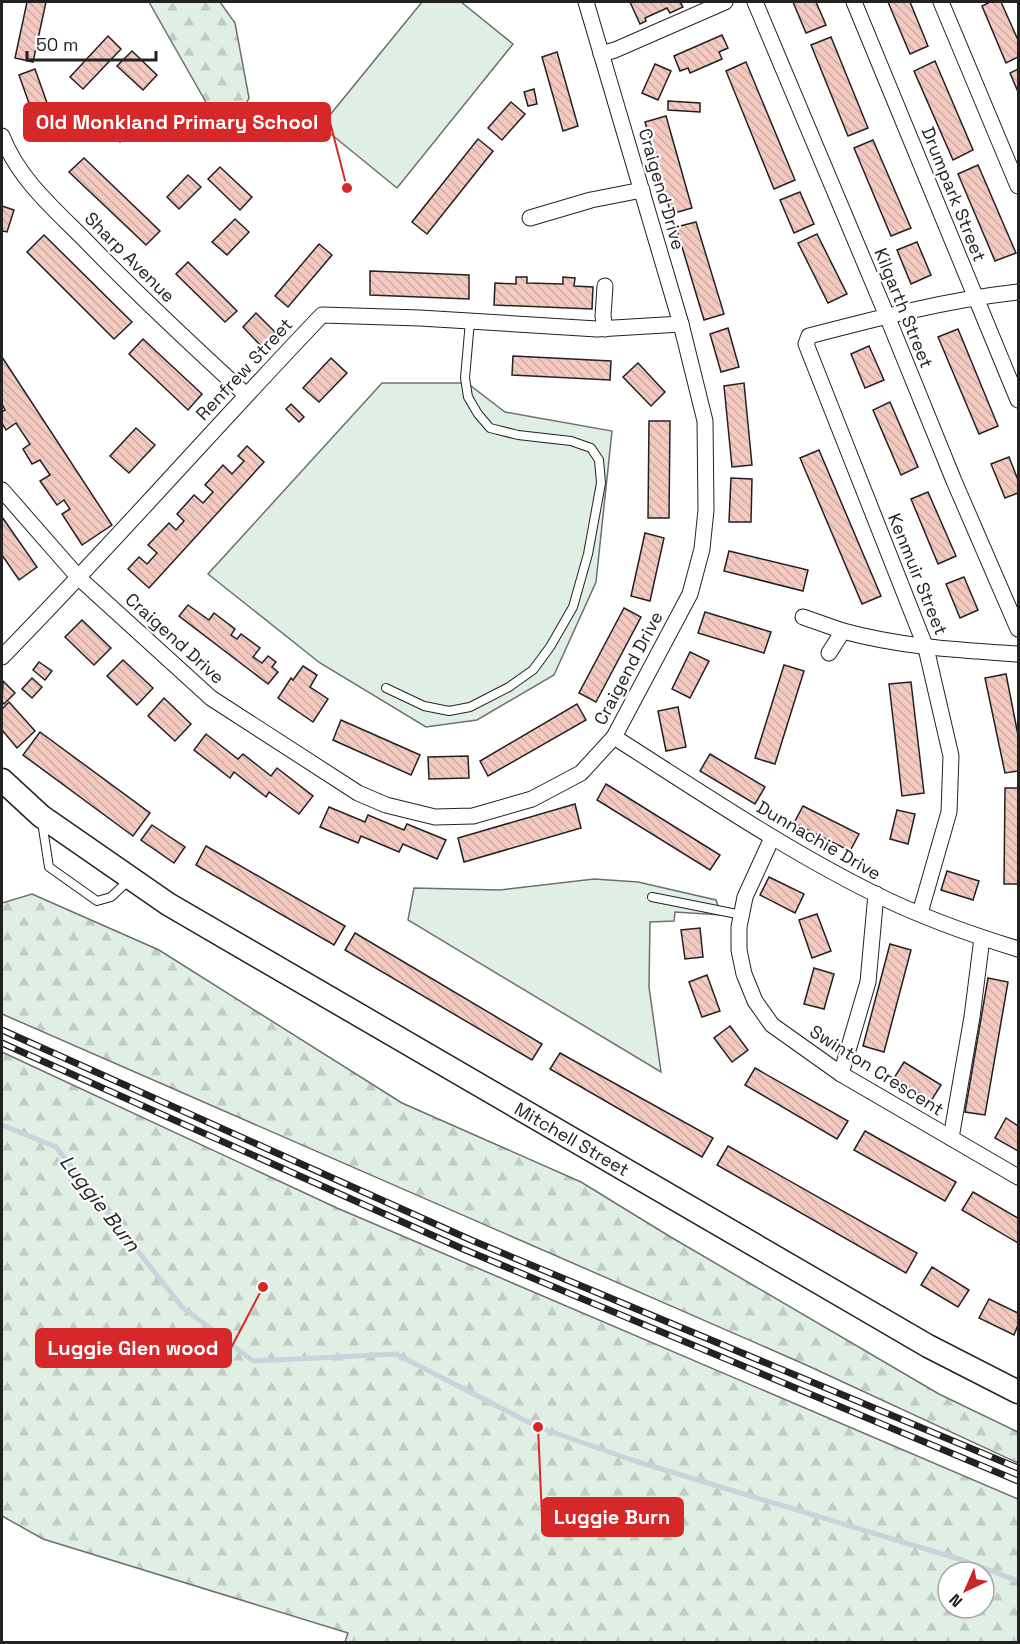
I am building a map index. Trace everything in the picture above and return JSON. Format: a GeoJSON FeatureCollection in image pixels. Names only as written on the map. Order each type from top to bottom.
{"type":"FeatureCollection","features":[{"type":"Feature","properties":{"kind":"street","name":"Craigend Drive"},"geometry":{"type":"LineString","coordinates":[[2,490],[79,578],[211,698],[337,781],[386,805],[435,818],[473,816],[532,799],[581,773],[614,737],[690,594],[702,549],[706,510],[705,421],[681,324],[586,2]]}},
{"type":"Feature","properties":{"kind":"street"},"geometry":{"type":"LineString","coordinates":[[601,54],[615,51],[725,2]]}},
{"type":"Feature","properties":{"kind":"street","name":"Kilgarth Street"},"geometry":{"type":"LineString","coordinates":[[755,2],[1018,629]]}},
{"type":"Feature","properties":{"kind":"street","name":"Drumpark Street"},"geometry":{"type":"LineString","coordinates":[[854,2],[1018,400]]}},
{"type":"Feature","properties":{"kind":"street"},"geometry":{"type":"LineString","coordinates":[[941,2],[1018,186]]}},
{"type":"Feature","properties":{"kind":"street","name":"Sharp Avenue"},"geometry":{"type":"LineString","coordinates":[[2,136],[15,163],[34,189],[137,293],[246,395]]}},
{"type":"Feature","properties":{"kind":"street"},"geometry":{"type":"LineString","coordinates":[[530,218],[591,200],[642,190]]}},
{"type":"Feature","properties":{"kind":"street"},"geometry":{"type":"LineString","coordinates":[[605,286],[603,316],[605,329]]}},
{"type":"Feature","properties":{"kind":"street"},"geometry":{"type":"LineString","coordinates":[[887,316],[974,297],[1018,292]]}},
{"type":"Feature","properties":{"kind":"street","name":"Renfrew Street"},"geometry":{"type":"LineString","coordinates":[[2,657],[79,578],[322,315],[605,329],[681,324]]}},
{"type":"Feature","properties":{"kind":"street","name":"Kenmuir Street"},"geometry":{"type":"LineString","coordinates":[[887,316],[809,336],[806,344],[926,648],[951,756],[949,812],[920,913]]}},
{"type":"Feature","properties":{"kind":"street"},"geometry":{"type":"LineString","coordinates":[[803,617],[872,639],[926,648],[1018,654]]}},
{"type":"Feature","properties":{"kind":"street"},"geometry":{"type":"LineString","coordinates":[[829,653],[843,631]]}},
{"type":"Feature","properties":{"kind":"street","name":"Dunnachie Drive"},"geometry":{"type":"LineString","coordinates":[[614,737],[772,838],[876,894],[982,938],[1018,949]]}},
{"type":"Feature","properties":{"kind":"street","name":"Mitchell Street"},"geometry":{"type":"LineString","coordinates":[[6,790],[168,904],[928,1346],[1018,1392]]}},
{"type":"Feature","properties":{"kind":"street","name":"Swinton Crescent"},"geometry":{"type":"LineString","coordinates":[[772,838],[745,897],[739,927],[739,950],[744,974],[755,1001],[772,1024],[841,1074],[1018,1177]]}},
{"type":"Feature","properties":{"kind":"street"},"geometry":{"type":"LineString","coordinates":[[841,1074],[868,982],[876,894]]}},
{"type":"Feature","properties":{"kind":"street","name":"Swinton Crescent"},"geometry":{"type":"LineString","coordinates":[[951,1138],[972,1017],[982,938]]}},
{"type":"Feature","properties":{"kind":"lane"},"geometry":{"type":"LineString","coordinates":[[386,688],[424,706],[449,711],[470,707],[509,687],[533,670],[550,647],[573,608],[588,554],[601,483],[599,460],[591,448],[572,441],[518,435],[490,428],[468,397],[465,378],[470,321]]}},
{"type":"Feature","properties":{"kind":"lane"},"geometry":{"type":"LineString","coordinates":[[41,816],[49,867],[97,901],[111,897],[130,879]]}},
{"type":"Feature","properties":{"kind":"lane"},"geometry":{"type":"LineString","coordinates":[[652,897],[742,915]]}},
{"type":"Feature","properties":{"kind":"green space"},"geometry":{"type":"Polygon","coordinates":[[[149,2],[220,2],[235,23],[249,98],[237,123],[207,104],[149,2]]]}},
{"type":"Feature","properties":{"kind":"green space"},"geometry":{"type":"Polygon","coordinates":[[[422,2],[461,2],[513,44],[397,188],[321,126],[422,2]]]}},
{"type":"Feature","properties":{"kind":"green space"},"geometry":{"type":"Polygon","coordinates":[[[382,383],[467,383],[505,412],[612,431],[596,582],[554,675],[477,720],[426,727],[320,663],[208,574],[382,383]]]}},
{"type":"Feature","properties":{"kind":"green space"},"geometry":{"type":"Polygon","coordinates":[[[594,879],[638,882],[716,900],[721,915],[675,912],[674,921],[650,922],[649,987],[661,1072],[408,920],[414,888],[500,890],[594,879]]]}},
{"type":"Feature","properties":{"kind":"green space"},"geometry":{"type":"Polygon","coordinates":[[[32,894],[159,950],[402,1103],[581,1182],[939,1394],[1018,1432],[1018,1463],[804,1364],[2,1014],[2,903],[32,894]]]}},
{"type":"Feature","properties":{"kind":"green space"},"geometry":{"type":"Polygon","coordinates":[[[2,1052],[337,1208],[1018,1499],[1018,1642],[345,1642],[348,1633],[43,1539],[2,1516],[2,1052]]]}},
{"type":"Feature","properties":{"kind":"building"},"geometry":{"type":"Polygon","coordinates":[[[27,2],[46,2],[33,62],[15,58],[27,2]]]}},
{"type":"Feature","properties":{"kind":"building"},"geometry":{"type":"Polygon","coordinates":[[[630,2],[680,2],[683,7],[670,13],[667,8],[645,18],[646,21],[640,24],[630,2]]]}},
{"type":"Feature","properties":{"kind":"building"},"geometry":{"type":"Polygon","coordinates":[[[793,2],[816,2],[826,25],[806,33],[793,2]]]}},
{"type":"Feature","properties":{"kind":"building"},"geometry":{"type":"Polygon","coordinates":[[[888,2],[910,2],[928,46],[910,54],[888,2]]]}},
{"type":"Feature","properties":{"kind":"building"},"geometry":{"type":"Polygon","coordinates":[[[990,2],[1001,2],[1018,40],[1018,57],[1006,63],[982,6],[990,2]]]}},
{"type":"Feature","properties":{"kind":"building"},"geometry":{"type":"Polygon","coordinates":[[[722,35],[728,48],[719,52],[722,59],[690,73],[688,68],[680,71],[674,56],[722,35]]]}},
{"type":"Feature","properties":{"kind":"building"},"geometry":{"type":"Polygon","coordinates":[[[108,36],[121,49],[83,89],[70,77],[108,36]]]}},
{"type":"Feature","properties":{"kind":"building"},"geometry":{"type":"Polygon","coordinates":[[[831,37],[868,128],[848,136],[811,45],[831,37]]]}},
{"type":"Feature","properties":{"kind":"building"},"geometry":{"type":"Polygon","coordinates":[[[132,51],[157,75],[143,90],[117,66],[132,51]]]}},
{"type":"Feature","properties":{"kind":"building"},"geometry":{"type":"Polygon","coordinates":[[[557,52],[578,126],[563,131],[542,57],[557,52]]]}},
{"type":"Feature","properties":{"kind":"building"},"geometry":{"type":"Polygon","coordinates":[[[935,61],[973,150],[953,160],[914,71],[935,61]]]}},
{"type":"Feature","properties":{"kind":"building"},"geometry":{"type":"Polygon","coordinates":[[[746,62],[795,180],[774,189],[726,71],[746,62]]]}},
{"type":"Feature","properties":{"kind":"building"},"geometry":{"type":"Polygon","coordinates":[[[655,64],[671,71],[658,100],[642,93],[655,64]]]}},
{"type":"Feature","properties":{"kind":"building"},"geometry":{"type":"Polygon","coordinates":[[[35,69],[58,134],[42,140],[19,75],[35,69]]]}},
{"type":"Feature","properties":{"kind":"building"},"geometry":{"type":"Polygon","coordinates":[[[1018,69],[1018,92],[1010,73],[1018,69]]]}},
{"type":"Feature","properties":{"kind":"building"},"geometry":{"type":"Polygon","coordinates":[[[534,89],[537,104],[528,106],[524,92],[534,89]]]}},
{"type":"Feature","properties":{"kind":"building"},"geometry":{"type":"Polygon","coordinates":[[[668,101],[700,103],[700,112],[668,110],[668,101]]]}},
{"type":"Feature","properties":{"kind":"building"},"geometry":{"type":"Polygon","coordinates":[[[511,102],[525,114],[502,140],[488,128],[511,102]]]}},
{"type":"Feature","properties":{"kind":"building"},"geometry":{"type":"Polygon","coordinates":[[[134,103],[147,116],[120,142],[107,128],[134,103]]]}},
{"type":"Feature","properties":{"kind":"building"},"geometry":{"type":"Polygon","coordinates":[[[666,116],[692,208],[671,214],[645,122],[666,116]]]}},
{"type":"Feature","properties":{"kind":"building"},"geometry":{"type":"Polygon","coordinates":[[[478,139],[493,151],[427,234],[412,222],[478,139]]]}},
{"type":"Feature","properties":{"kind":"building"},"geometry":{"type":"Polygon","coordinates":[[[873,140],[911,228],[891,236],[854,148],[873,140]]]}},
{"type":"Feature","properties":{"kind":"building"},"geometry":{"type":"Polygon","coordinates":[[[84,158],[160,231],[146,245],[69,172],[84,158]]]}},
{"type":"Feature","properties":{"kind":"building"},"geometry":{"type":"Polygon","coordinates":[[[978,165],[1016,253],[995,261],[958,174],[978,165]]]}},
{"type":"Feature","properties":{"kind":"building"},"geometry":{"type":"Polygon","coordinates":[[[220,167],[252,197],[240,210],[208,179],[220,167]]]}},
{"type":"Feature","properties":{"kind":"building"},"geometry":{"type":"Polygon","coordinates":[[[188,175],[201,187],[179,209],[167,197],[188,175]]]}},
{"type":"Feature","properties":{"kind":"building"},"geometry":{"type":"Polygon","coordinates":[[[800,192],[814,224],[794,233],[780,200],[800,192]]]}},
{"type":"Feature","properties":{"kind":"building"},"geometry":{"type":"Polygon","coordinates":[[[2,206],[14,210],[7,232],[2,231],[2,206]]]}},
{"type":"Feature","properties":{"kind":"building"},"geometry":{"type":"Polygon","coordinates":[[[235,219],[249,232],[227,255],[212,242],[235,219]]]}},
{"type":"Feature","properties":{"kind":"building"},"geometry":{"type":"Polygon","coordinates":[[[696,222],[724,314],[704,320],[676,227],[696,222]]]}},
{"type":"Feature","properties":{"kind":"building"},"geometry":{"type":"Polygon","coordinates":[[[817,234],[847,294],[828,303],[798,243],[817,234]]]}},
{"type":"Feature","properties":{"kind":"building"},"geometry":{"type":"Polygon","coordinates":[[[44,235],[132,322],[114,339],[27,252],[44,235]]]}},
{"type":"Feature","properties":{"kind":"building"},"geometry":{"type":"Polygon","coordinates":[[[917,242],[931,275],[911,284],[897,250],[917,242]]]}},
{"type":"Feature","properties":{"kind":"building"},"geometry":{"type":"Polygon","coordinates":[[[319,244],[332,255],[288,307],[275,296],[319,244]]]}},
{"type":"Feature","properties":{"kind":"building"},"geometry":{"type":"Polygon","coordinates":[[[188,262],[237,311],[225,322],[176,274],[188,262]]]}},
{"type":"Feature","properties":{"kind":"building"},"geometry":{"type":"Polygon","coordinates":[[[370,271],[469,275],[469,299],[370,295],[370,271]]]}},
{"type":"Feature","properties":{"kind":"building"},"geometry":{"type":"Polygon","coordinates":[[[516,277],[527,277],[527,283],[563,284],[563,277],[575,278],[574,286],[593,287],[592,309],[494,305],[495,283],[516,284],[516,277]]]}},
{"type":"Feature","properties":{"kind":"building"},"geometry":{"type":"Polygon","coordinates":[[[256,313],[275,332],[261,346],[243,327],[256,313]]]}},
{"type":"Feature","properties":{"kind":"building"},"geometry":{"type":"Polygon","coordinates":[[[728,328],[739,367],[721,372],[710,334],[728,328]]]}},
{"type":"Feature","properties":{"kind":"building"},"geometry":{"type":"Polygon","coordinates":[[[958,329],[998,426],[979,434],[938,337],[958,329]]]}},
{"type":"Feature","properties":{"kind":"building"},"geometry":{"type":"Polygon","coordinates":[[[143,339],[202,394],[188,410],[129,354],[143,339]]]}},
{"type":"Feature","properties":{"kind":"building"},"geometry":{"type":"Polygon","coordinates":[[[869,346],[884,380],[865,388],[851,354],[869,346]]]}},
{"type":"Feature","properties":{"kind":"building"},"geometry":{"type":"Polygon","coordinates":[[[513,356],[611,361],[610,380],[512,375],[513,356]]]}},
{"type":"Feature","properties":{"kind":"building"},"geometry":{"type":"Polygon","coordinates":[[[2,357],[112,525],[82,545],[62,514],[70,509],[64,500],[57,505],[40,481],[50,475],[40,460],[32,464],[23,449],[30,444],[16,423],[6,430],[2,423],[2,412],[5,410],[2,404],[2,357]]]}},
{"type":"Feature","properties":{"kind":"building"},"geometry":{"type":"Polygon","coordinates":[[[331,358],[347,373],[319,402],[303,388],[331,358]]]}},
{"type":"Feature","properties":{"kind":"building"},"geometry":{"type":"Polygon","coordinates":[[[638,363],[665,392],[651,406],[623,377],[638,363]]]}},
{"type":"Feature","properties":{"kind":"building"},"geometry":{"type":"Polygon","coordinates":[[[744,383],[752,465],[732,467],[724,386],[744,383]]]}},
{"type":"Feature","properties":{"kind":"building"},"geometry":{"type":"Polygon","coordinates":[[[890,402],[918,467],[901,475],[873,410],[890,402]]]}},
{"type":"Feature","properties":{"kind":"building"},"geometry":{"type":"Polygon","coordinates":[[[291,404],[304,417],[299,422],[286,409],[291,404]]]}},
{"type":"Feature","properties":{"kind":"building"},"geometry":{"type":"Polygon","coordinates":[[[649,421],[670,421],[669,518],[648,518],[649,421]]]}},
{"type":"Feature","properties":{"kind":"building"},"geometry":{"type":"Polygon","coordinates":[[[136,428],[155,445],[129,473],[110,456],[136,428]]]}},
{"type":"Feature","properties":{"kind":"building"},"geometry":{"type":"Polygon","coordinates":[[[247,446],[264,462],[149,588],[128,569],[139,557],[147,564],[157,553],[148,545],[169,523],[176,530],[184,521],[177,514],[194,495],[203,503],[213,492],[205,485],[223,465],[232,474],[244,461],[238,456],[247,446]]]}},
{"type":"Feature","properties":{"kind":"building"},"geometry":{"type":"Polygon","coordinates":[[[819,450],[881,596],[862,604],[800,458],[819,450]]]}},
{"type":"Feature","properties":{"kind":"building"},"geometry":{"type":"Polygon","coordinates":[[[1009,457],[1018,480],[1018,493],[1005,498],[991,464],[1009,457]]]}},
{"type":"Feature","properties":{"kind":"building"},"geometry":{"type":"Polygon","coordinates":[[[731,478],[752,479],[751,522],[729,522],[731,478]]]}},
{"type":"Feature","properties":{"kind":"building"},"geometry":{"type":"Polygon","coordinates":[[[928,492],[956,556],[938,564],[911,499],[928,492]]]}},
{"type":"Feature","properties":{"kind":"building"},"geometry":{"type":"Polygon","coordinates":[[[2,517],[37,567],[19,580],[2,555],[2,517]]]}},
{"type":"Feature","properties":{"kind":"building"},"geometry":{"type":"Polygon","coordinates":[[[645,533],[664,538],[650,601],[631,596],[645,533]]]}},
{"type":"Feature","properties":{"kind":"building"},"geometry":{"type":"Polygon","coordinates":[[[729,551],[808,570],[803,591],[724,571],[729,551]]]}},
{"type":"Feature","properties":{"kind":"building"},"geometry":{"type":"Polygon","coordinates":[[[964,577],[978,610],[960,618],[946,584],[964,577]]]}},
{"type":"Feature","properties":{"kind":"building"},"geometry":{"type":"Polygon","coordinates":[[[188,605],[209,620],[214,613],[235,629],[231,635],[237,639],[241,634],[260,648],[253,657],[262,663],[268,656],[276,662],[272,667],[278,672],[268,684],[179,616],[188,605]]]}},
{"type":"Feature","properties":{"kind":"building"},"geometry":{"type":"Polygon","coordinates":[[[624,608],[641,617],[596,702],[579,693],[624,608]]]}},
{"type":"Feature","properties":{"kind":"building"},"geometry":{"type":"Polygon","coordinates":[[[705,612],[771,632],[764,653],[698,633],[705,612]]]}},
{"type":"Feature","properties":{"kind":"building"},"geometry":{"type":"Polygon","coordinates":[[[82,620],[111,648],[94,665],[65,637],[82,620]]]}},
{"type":"Feature","properties":{"kind":"building"},"geometry":{"type":"Polygon","coordinates":[[[690,652],[709,661],[690,698],[672,689],[690,652]]]}},
{"type":"Feature","properties":{"kind":"building"},"geometry":{"type":"Polygon","coordinates":[[[123,660],[153,688],[137,705],[107,676],[123,660]]]}},
{"type":"Feature","properties":{"kind":"building"},"geometry":{"type":"Polygon","coordinates":[[[39,662],[52,671],[45,680],[33,670],[39,662]]]}},
{"type":"Feature","properties":{"kind":"building"},"geometry":{"type":"Polygon","coordinates":[[[784,665],[804,671],[775,764],[755,758],[784,665]]]}},
{"type":"Feature","properties":{"kind":"building"},"geometry":{"type":"Polygon","coordinates":[[[303,666],[317,675],[310,687],[328,699],[313,722],[278,698],[291,678],[293,680],[303,666]]]}},
{"type":"Feature","properties":{"kind":"building"},"geometry":{"type":"Polygon","coordinates":[[[1006,674],[1018,735],[1018,771],[1005,773],[985,678],[1006,674]]]}},
{"type":"Feature","properties":{"kind":"building"},"geometry":{"type":"Polygon","coordinates":[[[32,678],[42,687],[32,698],[22,689],[32,678]]]}},
{"type":"Feature","properties":{"kind":"building"},"geometry":{"type":"Polygon","coordinates":[[[3,681],[15,693],[4,704],[2,702],[3,681]]]}},
{"type":"Feature","properties":{"kind":"building"},"geometry":{"type":"Polygon","coordinates":[[[911,682],[924,793],[902,796],[889,684],[911,682]]]}},
{"type":"Feature","properties":{"kind":"building"},"geometry":{"type":"Polygon","coordinates":[[[164,698],[191,724],[175,741],[148,716],[164,698]]]}},
{"type":"Feature","properties":{"kind":"building"},"geometry":{"type":"Polygon","coordinates":[[[9,702],[35,731],[17,748],[2,730],[2,709],[9,702]]]}},
{"type":"Feature","properties":{"kind":"building"},"geometry":{"type":"Polygon","coordinates":[[[577,704],[586,720],[488,776],[480,761],[577,704]]]}},
{"type":"Feature","properties":{"kind":"building"},"geometry":{"type":"Polygon","coordinates":[[[678,707],[686,747],[666,751],[658,711],[678,707]]]}},
{"type":"Feature","properties":{"kind":"building"},"geometry":{"type":"Polygon","coordinates":[[[341,720],[420,755],[411,775],[333,740],[341,720]]]}},
{"type":"Feature","properties":{"kind":"building"},"geometry":{"type":"Polygon","coordinates":[[[40,732],[150,813],[133,836],[23,755],[40,732]]]}},
{"type":"Feature","properties":{"kind":"building"},"geometry":{"type":"Polygon","coordinates":[[[206,734],[238,759],[243,754],[271,776],[277,768],[313,796],[299,814],[269,792],[266,797],[234,772],[230,778],[194,750],[206,734]]]}},
{"type":"Feature","properties":{"kind":"building"},"geometry":{"type":"Polygon","coordinates":[[[710,754],[765,787],[755,804],[700,771],[710,754]]]}},
{"type":"Feature","properties":{"kind":"building"},"geometry":{"type":"Polygon","coordinates":[[[468,756],[469,778],[429,779],[428,757],[468,756]]]}},
{"type":"Feature","properties":{"kind":"building"},"geometry":{"type":"Polygon","coordinates":[[[606,784],[720,855],[710,870],[597,800],[606,784]]]}},
{"type":"Feature","properties":{"kind":"building"},"geometry":{"type":"Polygon","coordinates":[[[1005,788],[1018,788],[1018,884],[1004,884],[1005,788]]]}},
{"type":"Feature","properties":{"kind":"building"},"geometry":{"type":"Polygon","coordinates":[[[575,804],[581,828],[464,862],[458,838],[575,804]]]}},
{"type":"Feature","properties":{"kind":"building"},"geometry":{"type":"Polygon","coordinates":[[[803,806],[859,834],[850,851],[794,823],[803,806]]]}},
{"type":"Feature","properties":{"kind":"building"},"geometry":{"type":"Polygon","coordinates":[[[329,807],[365,822],[368,815],[404,830],[407,824],[446,840],[437,859],[403,844],[399,852],[361,836],[358,843],[320,827],[329,807]]]}},
{"type":"Feature","properties":{"kind":"building"},"geometry":{"type":"Polygon","coordinates":[[[897,810],[915,814],[908,844],[890,839],[897,810]]]}},
{"type":"Feature","properties":{"kind":"building"},"geometry":{"type":"Polygon","coordinates":[[[152,825],[185,847],[174,863],[141,840],[152,825]]]}},
{"type":"Feature","properties":{"kind":"building"},"geometry":{"type":"Polygon","coordinates":[[[206,846],[345,926],[334,945],[196,865],[206,846]]]}},
{"type":"Feature","properties":{"kind":"building"},"geometry":{"type":"Polygon","coordinates":[[[947,871],[979,881],[973,900],[941,890],[947,871]]]}},
{"type":"Feature","properties":{"kind":"building"},"geometry":{"type":"Polygon","coordinates":[[[769,877],[804,894],[795,913],[760,895],[769,877]]]}},
{"type":"Feature","properties":{"kind":"building"},"geometry":{"type":"Polygon","coordinates":[[[817,914],[831,951],[812,958],[799,920],[817,914]]]}},
{"type":"Feature","properties":{"kind":"building"},"geometry":{"type":"Polygon","coordinates":[[[700,928],[703,957],[685,959],[681,930],[700,928]]]}},
{"type":"Feature","properties":{"kind":"building"},"geometry":{"type":"Polygon","coordinates":[[[355,933],[542,1044],[532,1060],[345,950],[355,933]]]}},
{"type":"Feature","properties":{"kind":"building"},"geometry":{"type":"Polygon","coordinates":[[[890,944],[911,950],[884,1052],[863,1046],[890,944]]]}},
{"type":"Feature","properties":{"kind":"building"},"geometry":{"type":"Polygon","coordinates":[[[814,968],[834,974],[824,1009],[804,1004],[814,968]]]}},
{"type":"Feature","properties":{"kind":"building"},"geometry":{"type":"Polygon","coordinates":[[[707,975],[720,1011],[702,1017],[689,982],[707,975]]]}},
{"type":"Feature","properties":{"kind":"building"},"geometry":{"type":"Polygon","coordinates":[[[988,978],[1008,982],[985,1115],[965,1112],[988,978]]]}},
{"type":"Feature","properties":{"kind":"building"},"geometry":{"type":"Polygon","coordinates":[[[730,1026],[748,1050],[732,1062],[714,1038],[730,1026]]]}},
{"type":"Feature","properties":{"kind":"building"},"geometry":{"type":"Polygon","coordinates":[[[560,1053],[713,1138],[702,1157],[550,1069],[560,1053]]]}},
{"type":"Feature","properties":{"kind":"building"},"geometry":{"type":"Polygon","coordinates":[[[904,1062],[941,1085],[931,1101],[894,1078],[904,1062]]]}},
{"type":"Feature","properties":{"kind":"building"},"geometry":{"type":"Polygon","coordinates":[[[755,1068],[848,1121],[837,1139],[745,1085],[755,1068]]]}},
{"type":"Feature","properties":{"kind":"building"},"geometry":{"type":"Polygon","coordinates":[[[1006,1118],[1018,1126],[1018,1151],[995,1138],[1006,1118]]]}},
{"type":"Feature","properties":{"kind":"building"},"geometry":{"type":"Polygon","coordinates":[[[865,1131],[956,1182],[945,1201],[854,1150],[865,1131]]]}},
{"type":"Feature","properties":{"kind":"building"},"geometry":{"type":"Polygon","coordinates":[[[728,1146],[917,1253],[906,1273],[717,1165],[728,1146]]]}},
{"type":"Feature","properties":{"kind":"building"},"geometry":{"type":"Polygon","coordinates":[[[973,1192],[1018,1218],[1018,1243],[962,1210],[973,1192]]]}},
{"type":"Feature","properties":{"kind":"building"},"geometry":{"type":"Polygon","coordinates":[[[932,1267],[969,1290],[958,1307],[921,1285],[932,1267]]]}},
{"type":"Feature","properties":{"kind":"building"},"geometry":{"type":"Polygon","coordinates":[[[989,1299],[1018,1313],[1018,1325],[1014,1335],[979,1318],[989,1299]]]}},
{"type":"Feature","properties":{"kind":"waterway","name":"Luggie Burn"},"geometry":{"type":"LineString","coordinates":[[2,1125],[56,1147],[182,1307],[253,1361],[396,1354],[538,1427],[635,1461],[962,1560],[1018,1581]]}},
{"type":"Feature","properties":{"kind":"railway"},"geometry":{"type":"LineString","coordinates":[[2,1030],[471,1240],[1018,1468]]}},
{"type":"Feature","properties":{"kind":"railway"},"geometry":{"type":"LineString","coordinates":[[2,1043],[463,1249],[1018,1481]]}},
{"type":"Feature","properties":{"kind":"place","name":"Old Monkland Primary School"},"geometry":{"type":"Point","coordinates":[347,188]}},
{"type":"Feature","properties":{"kind":"place","name":"Luggie Glen wood"},"geometry":{"type":"Point","coordinates":[263,1287]}},
{"type":"Feature","properties":{"kind":"place","name":"Luggie Burn"},"geometry":{"type":"Point","coordinates":[538,1427]}}]}
